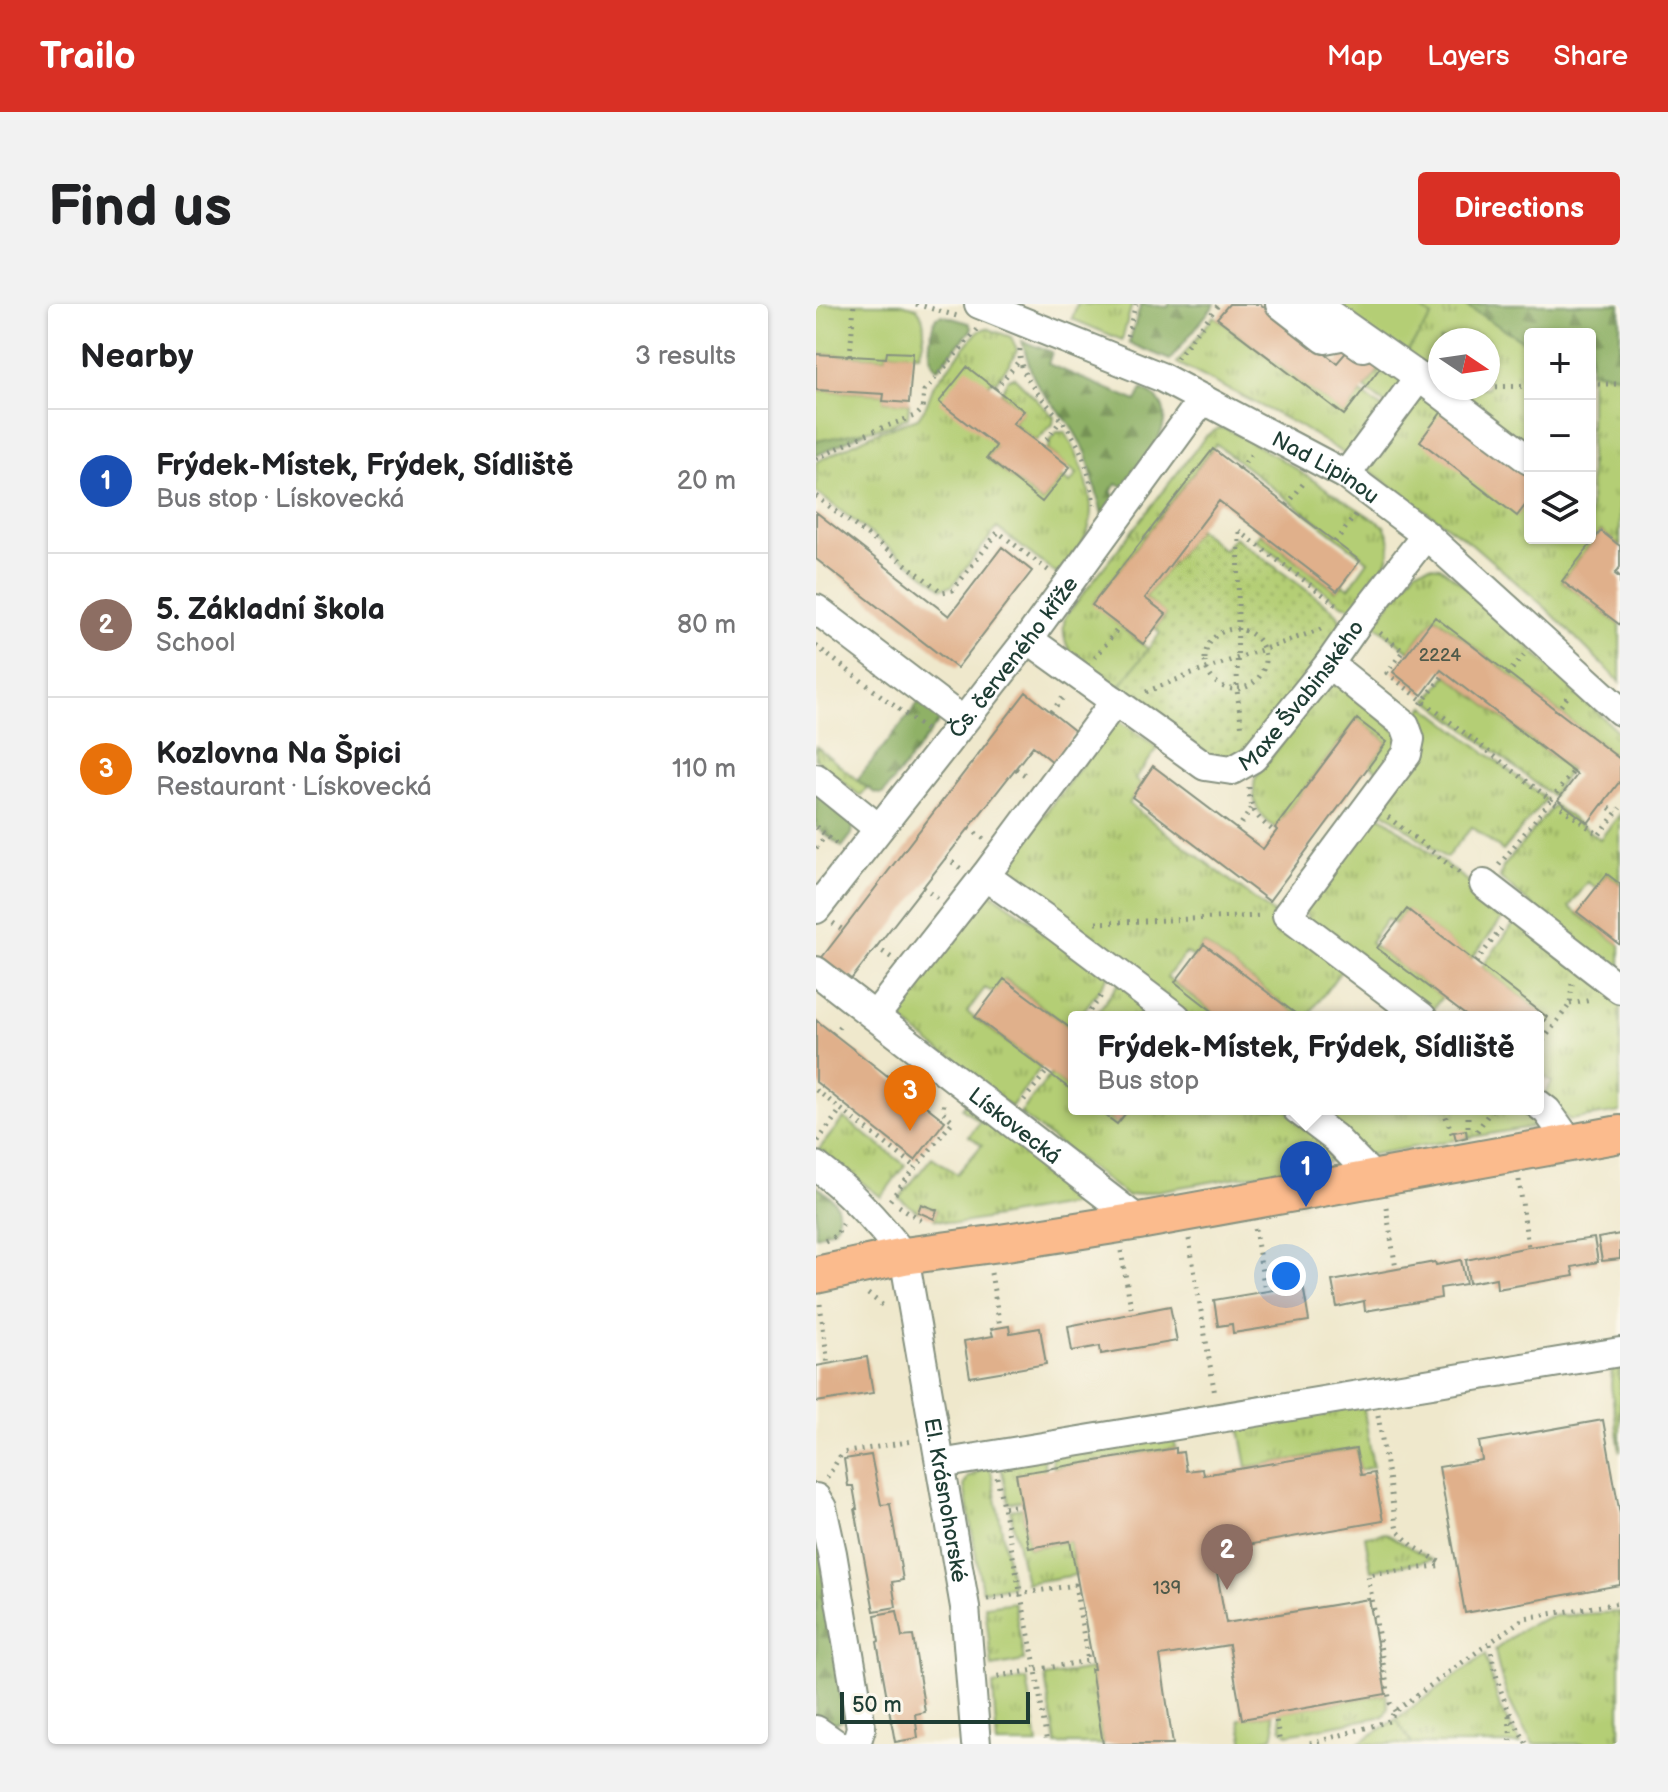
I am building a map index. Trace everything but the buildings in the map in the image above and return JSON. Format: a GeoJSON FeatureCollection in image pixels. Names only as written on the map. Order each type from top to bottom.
{"type":"FeatureCollection","features":[{"type":"Feature","properties":{"kind":"main road"},"geometry":{"type":"LineString","coordinates":[[816,1275],[904,1256],[1128,1229],[1379,1186],[1620,1134]]}},
{"type":"Feature","properties":{"kind":"street","name":"Nad Lipinou"},"geometry":{"type":"LineString","coordinates":[[979,304],[1161,377],[1346,475],[1426,535],[1620,711]]}},
{"type":"Feature","properties":{"kind":"street"},"geometry":{"type":"LineString","coordinates":[[1280,304],[1325,339],[1346,335],[1375,356],[1384,344],[1330,304]]}},
{"type":"Feature","properties":{"kind":"street"},"geometry":{"type":"LineString","coordinates":[[1315,304],[1524,455]]}},
{"type":"Feature","properties":{"kind":"street"},"geometry":{"type":"LineString","coordinates":[[1346,475],[1419,377]]}},
{"type":"Feature","properties":{"kind":"street","name":"Čs. červeného kříže"},"geometry":{"type":"LineString","coordinates":[[816,909],[1028,639],[1203,399]]}},
{"type":"Feature","properties":{"kind":"street"},"geometry":{"type":"LineString","coordinates":[[1524,442],[1496,420],[1479,417],[1473,425],[1504,450],[1500,455],[1524,473]]}},
{"type":"Feature","properties":{"kind":"street","name":"Maxe Švabinského"},"geometry":{"type":"LineString","coordinates":[[1028,639],[1205,766],[1232,770],[1253,758],[1329,664],[1426,535]]}},
{"type":"Feature","properties":{"kind":"street"},"geometry":{"type":"LineString","coordinates":[[816,609],[963,721]]}},
{"type":"Feature","properties":{"kind":"street"},"geometry":{"type":"LineString","coordinates":[[1329,664],[1405,725],[1410,739],[1407,754],[1287,915],[1414,1011]]}},
{"type":"Feature","properties":{"kind":"street"},"geometry":{"type":"LineString","coordinates":[[875,1016],[985,876],[1115,701]]}},
{"type":"Feature","properties":{"kind":"street"},"geometry":{"type":"LineString","coordinates":[[816,778],[878,828]]}},
{"type":"Feature","properties":{"kind":"street"},"geometry":{"type":"LineString","coordinates":[[985,876],[1168,1011]]}},
{"type":"Feature","properties":{"kind":"street"},"geometry":{"type":"LineString","coordinates":[[1476,882],[1517,909],[1620,989]]}},
{"type":"Feature","properties":{"kind":"street","name":"Lískovecká"},"geometry":{"type":"LineString","coordinates":[[816,971],[1009,1120],[1128,1229]]}},
{"type":"Feature","properties":{"kind":"street"},"geometry":{"type":"LineString","coordinates":[[1544,1109],[1570,1143]]}},
{"type":"Feature","properties":{"kind":"street"},"geometry":{"type":"LineString","coordinates":[[1305,1115],[1335,1138],[1379,1186]]}},
{"type":"Feature","properties":{"kind":"street"},"geometry":{"type":"LineString","coordinates":[[816,1166],[874,1216],[904,1256]]}},
{"type":"Feature","properties":{"kind":"street","name":"El. Krásnohorské"},"geometry":{"type":"LineString","coordinates":[[904,1256],[965,1607],[976,1744]]}},
{"type":"Feature","properties":{"kind":"street"},"geometry":{"type":"LineString","coordinates":[[940,1464],[1620,1352]]}},
{"type":"Feature","properties":{"kind":"street"},"geometry":{"type":"LineString","coordinates":[[819,1492],[859,1714],[861,1728],[856,1744]]}},
{"type":"Feature","properties":{"kind":"street"},"geometry":{"type":"LineString","coordinates":[[816,1730],[836,1744]]}},
{"type":"Feature","properties":{"kind":"path"},"geometry":{"type":"LineString","coordinates":[[850,356],[854,304]]}},
{"type":"Feature","properties":{"kind":"path"},"geometry":{"type":"LineString","coordinates":[[816,459],[871,432],[917,415],[922,410],[924,391],[982,324],[916,304]]}},
{"type":"Feature","properties":{"kind":"path"},"geometry":{"type":"LineString","coordinates":[[1125,345],[1136,304]]}},
{"type":"Feature","properties":{"kind":"path"},"geometry":{"type":"LineString","coordinates":[[1161,377],[1219,304]]}},
{"type":"Feature","properties":{"kind":"path"},"geometry":{"type":"LineString","coordinates":[[995,389],[1019,361],[1021,349],[1017,336]]}},
{"type":"Feature","properties":{"kind":"path"},"geometry":{"type":"LineString","coordinates":[[1019,361],[1035,390],[1061,420],[1082,453],[1088,469],[1095,513]]}},
{"type":"Feature","properties":{"kind":"path"},"geometry":{"type":"LineString","coordinates":[[1596,384],[1620,384]]}},
{"type":"Feature","properties":{"kind":"path"},"geometry":{"type":"LineString","coordinates":[[1500,387],[1524,386]]}},
{"type":"Feature","properties":{"kind":"path"},"geometry":{"type":"LineString","coordinates":[[1042,446],[1061,420]]}},
{"type":"Feature","properties":{"kind":"path"},"geometry":{"type":"LineString","coordinates":[[1287,505],[1311,473]]}},
{"type":"Feature","properties":{"kind":"path"},"geometry":{"type":"LineString","coordinates":[[816,496],[942,592],[953,590],[998,532],[1058,579]]}},
{"type":"Feature","properties":{"kind":"path"},"geometry":{"type":"LineString","coordinates":[[1335,542],[1363,506]]}},
{"type":"Feature","properties":{"kind":"path"},"geometry":{"type":"LineString","coordinates":[[1275,832],[1251,809],[1237,690],[1239,531],[1403,651],[1387,673],[1599,835],[1618,810],[1603,803]]}},
{"type":"Feature","properties":{"kind":"path"},"geometry":{"type":"LineString","coordinates":[[1115,701],[1127,700],[1206,667],[1237,660],[1341,622],[1359,621]]}},
{"type":"Feature","properties":{"kind":"path"},"geometry":{"type":"LineString","coordinates":[[1237,630],[1259,641],[1264,662],[1261,674],[1254,683],[1237,690],[1220,686],[1206,667],[1205,655],[1208,644],[1216,635],[1237,630]]}},
{"type":"Feature","properties":{"kind":"path"},"geometry":{"type":"LineString","coordinates":[[1507,675],[1532,645]]}},
{"type":"Feature","properties":{"kind":"path"},"geometry":{"type":"LineString","coordinates":[[816,646],[933,735]]}},
{"type":"Feature","properties":{"kind":"path"},"geometry":{"type":"LineString","coordinates":[[1405,725],[1445,673]]}},
{"type":"Feature","properties":{"kind":"path"},"geometry":{"type":"LineString","coordinates":[[1371,805],[1476,882],[1573,772]]}},
{"type":"Feature","properties":{"kind":"path"},"geometry":{"type":"LineString","coordinates":[[1237,830],[1251,809]]}},
{"type":"Feature","properties":{"kind":"path"},"geometry":{"type":"LineString","coordinates":[[816,827],[842,847]]}},
{"type":"Feature","properties":{"kind":"path"},"geometry":{"type":"LineString","coordinates":[[816,848],[826,835]]}},
{"type":"Feature","properties":{"kind":"path"},"geometry":{"type":"LineString","coordinates":[[1476,962],[1517,909]]}},
{"type":"Feature","properties":{"kind":"path"},"geometry":{"type":"LineString","coordinates":[[1054,925],[1287,915]]}},
{"type":"Feature","properties":{"kind":"path"},"geometry":{"type":"LineString","coordinates":[[1544,1039],[1570,1004],[1576,955]]}},
{"type":"Feature","properties":{"kind":"path"},"geometry":{"type":"LineString","coordinates":[[1009,1120],[1047,1071]]}},
{"type":"Feature","properties":{"kind":"path"},"geometry":{"type":"LineString","coordinates":[[816,1090],[916,1167]]}},
{"type":"Feature","properties":{"kind":"path"},"geometry":{"type":"LineString","coordinates":[[816,1143],[841,1109]]}},
{"type":"Feature","properties":{"kind":"path"},"geometry":{"type":"LineString","coordinates":[[1445,1115],[1456,1145]]}},
{"type":"Feature","properties":{"kind":"path"},"geometry":{"type":"LineString","coordinates":[[1468,1115],[1468,1143],[1488,1115]]}},
{"type":"Feature","properties":{"kind":"path"},"geometry":{"type":"LineString","coordinates":[[894,1194],[953,1121]]}},
{"type":"Feature","properties":{"kind":"path"},"geometry":{"type":"LineString","coordinates":[[1518,1172],[1528,1247]]}},
{"type":"Feature","properties":{"kind":"path"},"geometry":{"type":"LineString","coordinates":[[1379,1186],[1396,1269]]}},
{"type":"Feature","properties":{"kind":"path"},"geometry":{"type":"LineString","coordinates":[[1253,1215],[1265,1291]]}},
{"type":"Feature","properties":{"kind":"path"},"geometry":{"type":"LineString","coordinates":[[1187,1227],[1219,1418]]}},
{"type":"Feature","properties":{"kind":"path"},"geometry":{"type":"LineString","coordinates":[[1128,1229],[1132,1313]]}},
{"type":"Feature","properties":{"kind":"path"},"geometry":{"type":"LineString","coordinates":[[988,1259],[1000,1327]]}},
{"type":"Feature","properties":{"kind":"path"},"geometry":{"type":"LineString","coordinates":[[816,1275],[828,1364]]}},
{"type":"Feature","properties":{"kind":"path"},"geometry":{"type":"LineString","coordinates":[[1374,1391],[1397,1531],[1413,1546],[1444,1565],[1368,1575],[1390,1703],[1395,1711]]}},
{"type":"Feature","properties":{"kind":"path"},"geometry":{"type":"LineString","coordinates":[[819,1492],[842,1453],[914,1441]]}},
{"type":"Feature","properties":{"kind":"path"},"geometry":{"type":"LineString","coordinates":[[993,1456],[1036,1670],[1047,1744]]}},
{"type":"Feature","properties":{"kind":"path"},"geometry":{"type":"LineString","coordinates":[[1004,1507],[1022,1505]]}},
{"type":"Feature","properties":{"kind":"path"},"geometry":{"type":"LineString","coordinates":[[965,1607],[987,1599],[1075,1585],[1087,1641],[1088,1661],[972,1680]]}},
{"type":"Feature","properties":{"kind":"path"},"geometry":{"type":"LineString","coordinates":[[1310,1744],[1389,1721],[1395,1711],[1524,1618],[1620,1603]]}},
{"type":"Feature","properties":{"kind":"path"},"geometry":{"type":"LineString","coordinates":[[1490,1644],[1496,1681],[1509,1714],[1527,1744]]}},
{"type":"Feature","properties":{"kind":"path"},"geometry":{"type":"LineString","coordinates":[[1275,1713],[1280,1744]]}},
{"type":"Feature","properties":{"kind":"path"},"geometry":{"type":"LineString","coordinates":[[1509,1714],[1511,1744]]}},
{"type":"Feature","properties":{"kind":"green space"},"geometry":{"type":"Polygon","coordinates":[[[816,304],[900,304],[917,308],[924,330],[919,354],[887,352],[886,358],[816,354],[816,304]]]}},
{"type":"Feature","properties":{"kind":"green space"},"geometry":{"type":"Polygon","coordinates":[[[1077,304],[1132,304],[1122,340],[1072,319],[1077,304]]]}},
{"type":"Feature","properties":{"kind":"green space"},"geometry":{"type":"Polygon","coordinates":[[[1141,304],[1168,307],[1169,304],[1215,304],[1170,360],[1129,343],[1141,304]]]}},
{"type":"Feature","properties":{"kind":"green space"},"geometry":{"type":"Polygon","coordinates":[[[1330,304],[1414,304],[1432,317],[1402,358],[1330,304]]]}},
{"type":"Feature","properties":{"kind":"green space"},"geometry":{"type":"Polygon","coordinates":[[[1414,304],[1463,304],[1524,341],[1524,443],[1459,400],[1500,400],[1500,328],[1428,328],[1428,378],[1402,358],[1432,317],[1414,304]]]}},
{"type":"Feature","properties":{"kind":"green space"},"geometry":{"type":"Polygon","coordinates":[[[1463,304],[1620,304],[1620,375],[1596,372],[1596,328],[1524,328],[1524,341],[1463,304]]]}},
{"type":"Feature","properties":{"kind":"green space"},"geometry":{"type":"Polygon","coordinates":[[[942,315],[969,323],[972,329],[937,369],[931,358],[930,344],[936,317],[942,315]]]}},
{"type":"Feature","properties":{"kind":"green space"},"geometry":{"type":"Polygon","coordinates":[[[1214,316],[1344,414],[1361,393],[1387,412],[1351,458],[1296,424],[1177,363],[1214,316]]]}},
{"type":"Feature","properties":{"kind":"green space"},"geometry":{"type":"Polygon","coordinates":[[[986,328],[1011,337],[1017,349],[996,382],[993,380],[989,384],[996,446],[987,458],[1042,502],[1062,477],[1070,483],[1077,474],[1047,449],[1057,432],[1065,432],[1087,484],[1091,513],[1089,527],[1084,539],[1057,574],[997,528],[952,586],[942,588],[816,492],[816,462],[873,434],[918,418],[934,385],[977,332],[986,328]]]}},
{"type":"Feature","properties":{"kind":"green space"},"geometry":{"type":"Polygon","coordinates":[[[1022,341],[1052,352],[1048,364],[1136,401],[1142,389],[1157,398],[1164,410],[1164,423],[1152,450],[1124,487],[1117,483],[1111,492],[1116,497],[1102,514],[1086,452],[1069,423],[1039,388],[1022,341]]]}},
{"type":"Feature","properties":{"kind":"green space"},"geometry":{"type":"Polygon","coordinates":[[[1387,360],[1407,375],[1390,408],[1365,388],[1387,360]]]}},
{"type":"Feature","properties":{"kind":"green space"},"geometry":{"type":"Polygon","coordinates":[[[1596,372],[1620,375],[1620,546],[1601,531],[1596,537],[1596,372]]]}},
{"type":"Feature","properties":{"kind":"green space"},"geometry":{"type":"Polygon","coordinates":[[[1014,377],[1054,417],[1053,424],[1036,441],[1013,423],[1023,411],[1001,393],[1007,380],[1014,377]]]}},
{"type":"Feature","properties":{"kind":"green space"},"geometry":{"type":"Polygon","coordinates":[[[816,390],[884,394],[884,401],[909,403],[908,417],[889,426],[816,441],[816,390]]]}},
{"type":"Feature","properties":{"kind":"green space"},"geometry":{"type":"Polygon","coordinates":[[[1428,395],[1428,400],[1437,400],[1517,515],[1524,506],[1524,544],[1591,544],[1562,581],[1620,625],[1620,682],[1547,609],[1472,544],[1363,466],[1417,396],[1428,395]]]}},
{"type":"Feature","properties":{"kind":"green space"},"geometry":{"type":"Polygon","coordinates":[[[1219,428],[1227,429],[1279,458],[1384,526],[1389,537],[1388,559],[1354,609],[1340,603],[1255,539],[1260,533],[1336,591],[1343,584],[1349,588],[1368,561],[1216,444],[1093,604],[1148,649],[1121,685],[1113,690],[1084,667],[1070,651],[1065,641],[1065,617],[1206,436],[1219,428]]]}},
{"type":"Feature","properties":{"kind":"green space"},"geometry":{"type":"Polygon","coordinates":[[[869,430],[816,456],[816,441],[869,430]]]}},
{"type":"Feature","properties":{"kind":"green space"},"geometry":{"type":"Polygon","coordinates":[[[1198,529],[1224,550],[1234,537],[1335,611],[1343,624],[1253,751],[1221,763],[1126,696],[1121,685],[1160,633],[1155,628],[1166,615],[1145,598],[1198,529]]]}},
{"type":"Feature","properties":{"kind":"green space"},"geometry":{"type":"Polygon","coordinates":[[[1440,567],[1462,584],[1614,728],[1620,735],[1620,759],[1435,617],[1409,651],[1374,624],[1417,569],[1440,567]]]}},
{"type":"Feature","properties":{"kind":"green space"},"geometry":{"type":"Polygon","coordinates":[[[1447,675],[1570,770],[1552,796],[1428,700],[1447,675]]]}},
{"type":"Feature","properties":{"kind":"green space"},"geometry":{"type":"Polygon","coordinates":[[[1331,678],[1404,737],[1384,776],[1370,765],[1387,742],[1357,719],[1275,828],[1257,807],[1255,779],[1331,678]]]}},
{"type":"Feature","properties":{"kind":"green space"},"geometry":{"type":"Polygon","coordinates":[[[920,701],[941,719],[883,794],[875,793],[857,780],[920,701]]]}},
{"type":"Feature","properties":{"kind":"green space"},"geometry":{"type":"Polygon","coordinates":[[[1425,706],[1546,799],[1503,851],[1472,827],[1446,858],[1376,806],[1411,723],[1425,706]]]}},
{"type":"Feature","properties":{"kind":"green space"},"geometry":{"type":"Polygon","coordinates":[[[1117,719],[1158,748],[1135,779],[1141,784],[1129,804],[1344,967],[1311,1011],[1292,1011],[1204,944],[1194,957],[1186,953],[1167,977],[1212,1011],[1176,1011],[1010,884],[1003,869],[1117,719]]]}},
{"type":"Feature","properties":{"kind":"green space"},"geometry":{"type":"Polygon","coordinates":[[[816,746],[867,788],[860,796],[816,759],[816,746]]]}},
{"type":"Feature","properties":{"kind":"green space"},"geometry":{"type":"Polygon","coordinates":[[[816,787],[854,820],[852,834],[842,847],[816,827],[816,787]]]}},
{"type":"Feature","properties":{"kind":"green space"},"geometry":{"type":"Polygon","coordinates":[[[1554,805],[1600,839],[1620,814],[1620,884],[1607,874],[1596,888],[1588,882],[1569,907],[1620,945],[1620,981],[1500,878],[1503,867],[1554,805]]]}},
{"type":"Feature","properties":{"kind":"green space"},"geometry":{"type":"Polygon","coordinates":[[[1373,810],[1508,911],[1471,959],[1407,910],[1395,924],[1387,919],[1370,943],[1442,997],[1431,1011],[1425,1011],[1308,923],[1304,903],[1373,810]]]}},
{"type":"Feature","properties":{"kind":"green space"},"geometry":{"type":"Polygon","coordinates":[[[989,891],[1109,976],[1083,1011],[1068,1011],[1068,1026],[1005,979],[994,993],[985,988],[967,1012],[1041,1067],[1011,1107],[897,1017],[895,1012],[989,891]]]}},
{"type":"Feature","properties":{"kind":"green space"},"geometry":{"type":"Polygon","coordinates":[[[1518,918],[1620,996],[1620,1112],[1570,1120],[1544,1101],[1544,1094],[1552,1082],[1544,1076],[1544,1021],[1547,1017],[1544,1011],[1539,1011],[1482,967],[1518,918]]]}},
{"type":"Feature","properties":{"kind":"green space"},"geometry":{"type":"Polygon","coordinates":[[[1119,983],[1156,1011],[1098,1011],[1119,983]]]}},
{"type":"Feature","properties":{"kind":"green space"},"geometry":{"type":"Polygon","coordinates":[[[1051,1074],[1068,1087],[1068,1115],[1105,1115],[1117,1124],[1124,1115],[1293,1115],[1335,1154],[1334,1161],[1127,1196],[1020,1114],[1051,1074]]]}},
{"type":"Feature","properties":{"kind":"green space"},"geometry":{"type":"Polygon","coordinates":[[[969,1099],[1085,1195],[1086,1202],[956,1224],[934,1219],[937,1210],[922,1204],[918,1212],[899,1198],[932,1157],[957,1174],[982,1145],[969,1136],[980,1122],[962,1108],[969,1099]]]}},
{"type":"Feature","properties":{"kind":"green space"},"geometry":{"type":"Polygon","coordinates":[[[1331,1115],[1536,1115],[1542,1125],[1368,1155],[1332,1123],[1331,1115]]]}},
{"type":"Feature","properties":{"kind":"green space"},"geometry":{"type":"Polygon","coordinates":[[[844,1118],[905,1165],[881,1197],[819,1149],[844,1118]]]}},
{"type":"Feature","properties":{"kind":"green space"},"geometry":{"type":"Polygon","coordinates":[[[816,1185],[833,1199],[838,1215],[834,1229],[816,1236],[816,1185]]]}},
{"type":"Feature","properties":{"kind":"green space"},"geometry":{"type":"Polygon","coordinates":[[[1620,1358],[1620,1452],[1611,1386],[1612,1362],[1620,1358]]]}},
{"type":"Feature","properties":{"kind":"green space"},"geometry":{"type":"Polygon","coordinates":[[[1363,1404],[1373,1467],[1360,1470],[1356,1449],[1247,1467],[1239,1424],[1363,1404]]]}},
{"type":"Feature","properties":{"kind":"green space"},"geometry":{"type":"Polygon","coordinates":[[[1172,1432],[1176,1448],[1053,1468],[1051,1453],[1172,1432]]]}},
{"type":"Feature","properties":{"kind":"green space"},"geometry":{"type":"Polygon","coordinates":[[[1043,1455],[1045,1469],[1021,1501],[1009,1503],[1000,1462],[1043,1455]]]}},
{"type":"Feature","properties":{"kind":"green space"},"geometry":{"type":"Polygon","coordinates":[[[990,1465],[1012,1586],[982,1591],[964,1485],[968,1477],[990,1465]]]}},
{"type":"Feature","properties":{"kind":"green space"},"geometry":{"type":"Polygon","coordinates":[[[1022,1508],[1029,1548],[1070,1541],[1076,1575],[1026,1583],[1010,1510],[1022,1508]]]}},
{"type":"Feature","properties":{"kind":"green space"},"geometry":{"type":"Polygon","coordinates":[[[816,1526],[849,1710],[844,1720],[827,1727],[816,1723],[816,1526]]]}},
{"type":"Feature","properties":{"kind":"green space"},"geometry":{"type":"Polygon","coordinates":[[[1385,1533],[1432,1560],[1371,1570],[1365,1536],[1385,1533]]]}},
{"type":"Feature","properties":{"kind":"green space"},"geometry":{"type":"Polygon","coordinates":[[[1014,1602],[1024,1661],[992,1667],[985,1606],[1014,1602]]]}},
{"type":"Feature","properties":{"kind":"green space"},"geometry":{"type":"Polygon","coordinates":[[[1620,1612],[1620,1744],[1533,1744],[1509,1699],[1495,1650],[1525,1627],[1551,1616],[1620,1612]]]}},
{"type":"Feature","properties":{"kind":"green space"},"geometry":{"type":"Polygon","coordinates":[[[1485,1655],[1500,1708],[1521,1744],[1412,1744],[1396,1719],[1485,1655]]]}},
{"type":"Feature","properties":{"kind":"green space"},"geometry":{"type":"Polygon","coordinates":[[[1091,1669],[1103,1744],[1056,1744],[1045,1677],[1091,1669]]]}},
{"type":"Feature","properties":{"kind":"green space"},"geometry":{"type":"Polygon","coordinates":[[[1027,1679],[1038,1744],[997,1744],[993,1685],[1027,1679]]]}},
{"type":"Feature","properties":{"kind":"green space"},"geometry":{"type":"Polygon","coordinates":[[[1386,1694],[1388,1707],[1384,1716],[1288,1734],[1282,1730],[1279,1712],[1386,1694]]]}},
{"type":"Feature","properties":{"kind":"green space"},"geometry":{"type":"Polygon","coordinates":[[[1272,1714],[1273,1737],[1260,1740],[1260,1744],[1244,1744],[1239,1719],[1272,1714]]]}},
{"type":"Feature","properties":{"kind":"green space"},"geometry":{"type":"Polygon","coordinates":[[[1396,1719],[1412,1744],[1358,1744],[1396,1719]]]}},
{"type":"Feature","properties":{"kind":"place","name":"Kozlovna Na Špici"},"geometry":{"type":"Point","coordinates":[910,1131]}},
{"type":"Feature","properties":{"kind":"place","name":"Frýdek-Místek, Frýdek, Sídliště"},"geometry":{"type":"Point","coordinates":[1306,1207]}},
{"type":"Feature","properties":{"kind":"place","name":"5. Základní škola"},"geometry":{"type":"Point","coordinates":[1227,1590]}}]}
